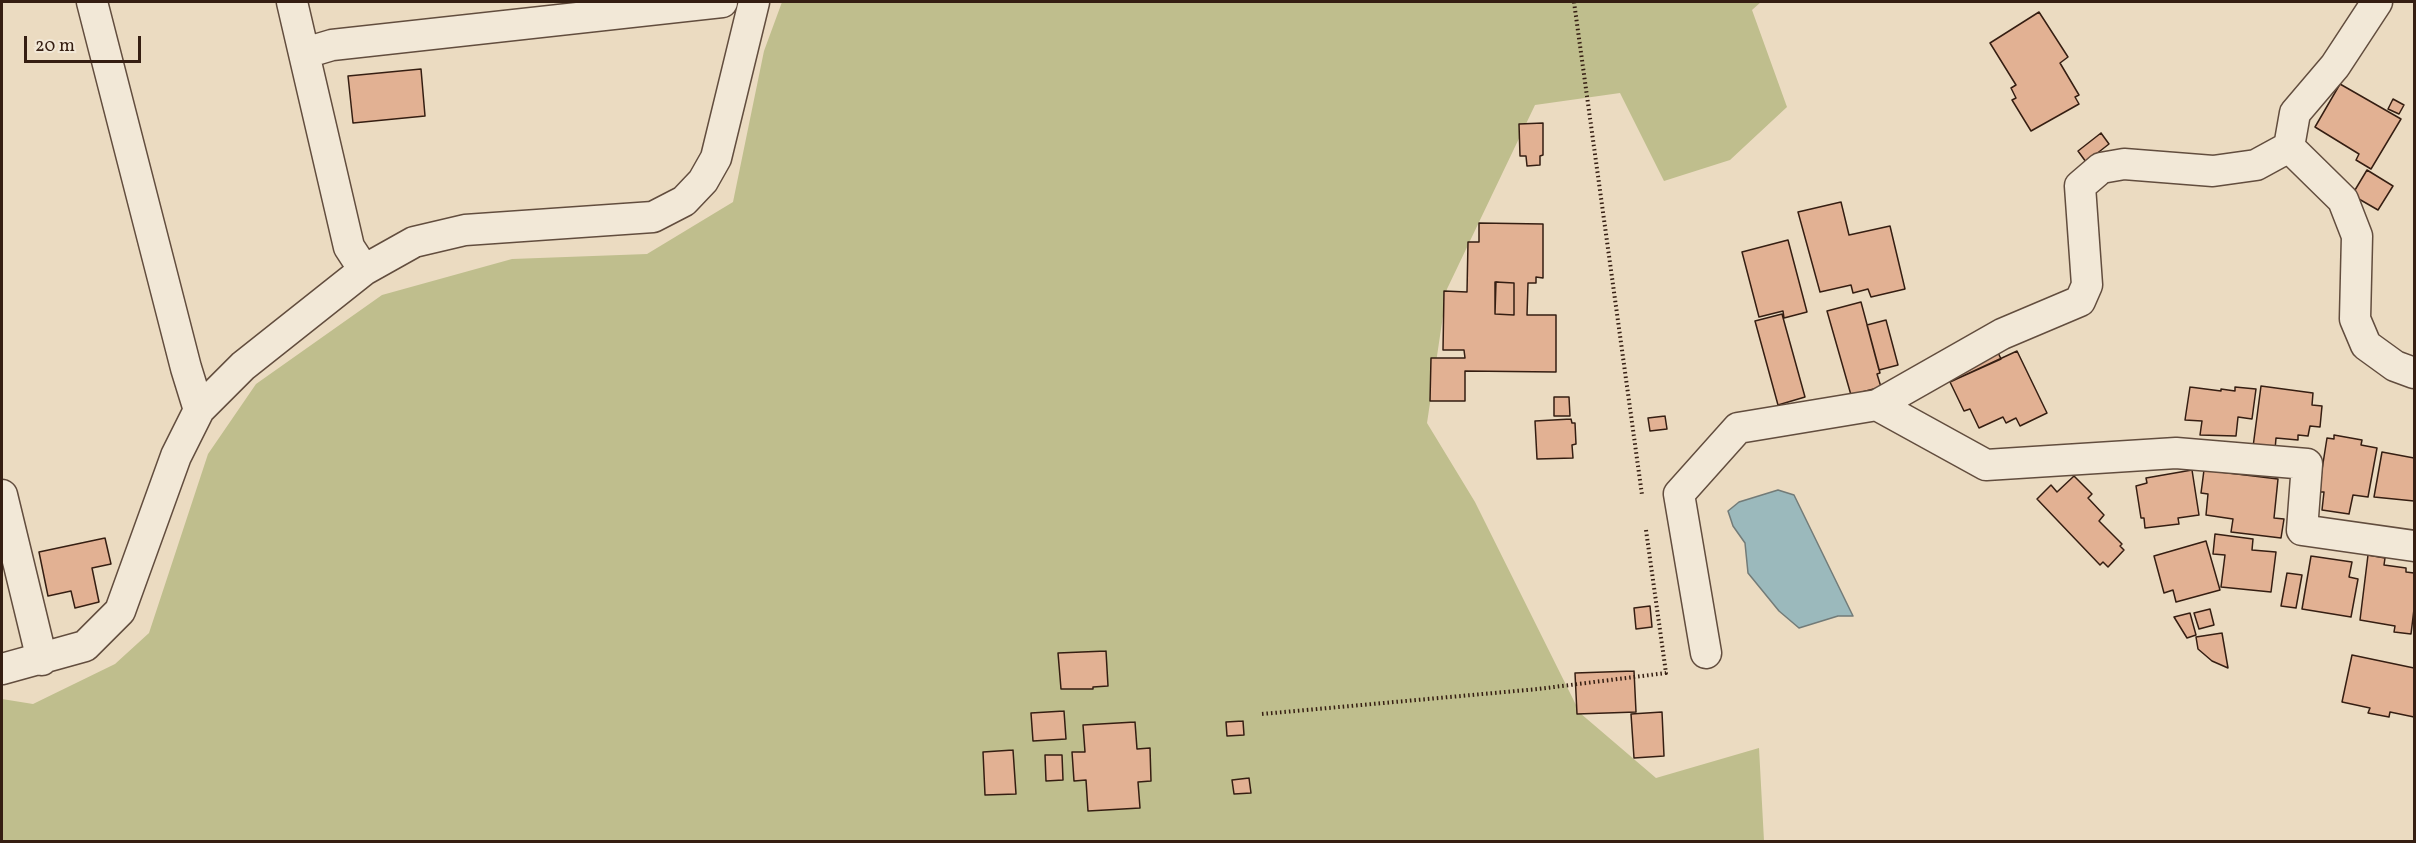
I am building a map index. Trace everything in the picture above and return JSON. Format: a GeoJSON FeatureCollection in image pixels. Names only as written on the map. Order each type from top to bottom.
{"type":"FeatureCollection","features":[{"type":"Feature","properties":{"kind":"street"},"geometry":{"type":"LineString","coordinates":[[92,2],[183,357],[199,410]]}},
{"type":"Feature","properties":{"kind":"street"},"geometry":{"type":"LineString","coordinates":[[292,2],[350,247],[364,270]]}},
{"type":"Feature","properties":{"kind":"street"},"geometry":{"type":"LineString","coordinates":[[2289,147],[2295,113],[2335,66],[2377,2]]}},
{"type":"Feature","properties":{"kind":"street"},"geometry":{"type":"LineString","coordinates":[[2,669],[42,660],[85,646],[120,611],[176,456],[199,410],[243,366],[364,270],[414,242],[465,230],[653,217],[684,201],[703,181],[716,158],[739,3],[332,45],[305,53]]}},
{"type":"Feature","properties":{"kind":"street"},"geometry":{"type":"LineString","coordinates":[[2289,147],[2343,200],[2347,209],[2357,236],[2355,319],[2366,345],[2395,366],[2415,373]]}},
{"type":"Feature","properties":{"kind":"street"},"geometry":{"type":"LineString","coordinates":[[1706,653],[1679,494],[1738,428],[1877,405],[2002,334],[2080,301],[2087,285],[2080,186],[2101,168],[2124,164],[2213,171],[2256,165],[2289,147]]}},
{"type":"Feature","properties":{"kind":"street"},"geometry":{"type":"LineString","coordinates":[[1877,405],[1986,465],[2176,453],[2307,464],[2302,530],[2415,546]]}},
{"type":"Feature","properties":{"kind":"street"},"geometry":{"type":"LineString","coordinates":[[2,495],[42,660]]}},
{"type":"Feature","properties":{"kind":"path"},"geometry":{"type":"LineString","coordinates":[[1574,2],[1642,496]]}},
{"type":"Feature","properties":{"kind":"path"},"geometry":{"type":"LineString","coordinates":[[1262,714],[1538,690],[1666,673],[1645,520]]}},
{"type":"Feature","properties":{"kind":"shaded area"},"geometry":{"type":"Polygon","coordinates":[[[782,2],[1761,2],[1752,10],[1787,107],[1730,160],[1664,181],[1620,93],[1535,105],[1447,289],[1427,423],[1475,502],[1580,713],[1656,778],[1759,748],[1764,841],[2,841],[2,699],[33,704],[115,664],[149,633],[208,454],[256,384],[382,295],[512,259],[647,254],[733,202],[764,51],[782,2]]]}},
{"type":"Feature","properties":{"kind":"water"},"geometry":{"type":"Polygon","coordinates":[[[1778,490],[1794,495],[1853,616],[1838,616],[1799,628],[1779,611],[1748,573],[1745,543],[1733,526],[1728,511],[1739,502],[1778,490]]]}},
{"type":"Feature","properties":{"kind":"building"},"geometry":{"type":"Polygon","coordinates":[[[2039,12],[2068,57],[2060,63],[2079,95],[2075,97],[2079,104],[2031,131],[2012,100],[2016,98],[2011,88],[2016,85],[1990,43],[2039,12]]]}},
{"type":"Feature","properties":{"kind":"building"},"geometry":{"type":"Polygon","coordinates":[[[421,69],[425,116],[353,123],[348,76],[421,69]]]}},
{"type":"Feature","properties":{"kind":"building"},"geometry":{"type":"Polygon","coordinates":[[[2340,84],[2401,119],[2371,169],[2356,160],[2359,154],[2315,127],[2340,84]]]}},
{"type":"Feature","properties":{"kind":"building"},"geometry":{"type":"Polygon","coordinates":[[[2393,99],[2404,105],[2399,114],[2388,109],[2393,99]]]}},
{"type":"Feature","properties":{"kind":"building"},"geometry":{"type":"Polygon","coordinates":[[[1543,123],[1543,155],[1540,156],[1540,165],[1527,166],[1526,156],[1520,156],[1519,124],[1543,123]]]}},
{"type":"Feature","properties":{"kind":"building"},"geometry":{"type":"Polygon","coordinates":[[[2101,133],[2109,144],[2086,162],[2078,151],[2101,133]]]}},
{"type":"Feature","properties":{"kind":"building"},"geometry":{"type":"Polygon","coordinates":[[[2367,170],[2393,186],[2378,210],[2352,195],[2367,170]]]}},
{"type":"Feature","properties":{"kind":"building"},"geometry":{"type":"Polygon","coordinates":[[[1841,202],[1849,235],[1890,226],[1905,289],[1871,297],[1868,289],[1853,293],[1851,285],[1820,292],[1798,212],[1841,202]]]}},
{"type":"Feature","properties":{"kind":"building"},"geometry":{"type":"Polygon","coordinates":[[[1479,223],[1543,224],[1543,278],[1536,277],[1536,283],[1528,283],[1527,315],[1556,315],[1556,372],[1465,371],[1465,401],[1430,401],[1431,358],[1465,358],[1464,350],[1443,350],[1444,291],[1467,292],[1468,242],[1479,242],[1479,223]],[[1495,282],[1495,314],[1514,315],[1514,283],[1495,282]]]}},
{"type":"Feature","properties":{"kind":"building"},"geometry":{"type":"Polygon","coordinates":[[[1788,240],[1807,312],[1784,318],[1783,311],[1759,317],[1742,252],[1788,240]]]}},
{"type":"Feature","properties":{"kind":"building"},"geometry":{"type":"Polygon","coordinates":[[[1496,282],[1514,283],[1514,315],[1495,314],[1496,282]]]}},
{"type":"Feature","properties":{"kind":"building"},"geometry":{"type":"Polygon","coordinates":[[[1861,302],[1880,373],[1877,374],[1881,387],[1851,395],[1827,311],[1861,302]]]}},
{"type":"Feature","properties":{"kind":"building"},"geometry":{"type":"Polygon","coordinates":[[[1782,314],[1805,397],[1778,405],[1755,321],[1782,314]]]}},
{"type":"Feature","properties":{"kind":"building"},"geometry":{"type":"Polygon","coordinates":[[[1886,320],[1898,365],[1879,370],[1867,325],[1886,320]]]}},
{"type":"Feature","properties":{"kind":"building"},"geometry":{"type":"Polygon","coordinates":[[[1996,348],[2001,359],[1952,381],[1947,372],[1996,348]]]}},
{"type":"Feature","properties":{"kind":"building"},"geometry":{"type":"Polygon","coordinates":[[[2017,351],[2047,413],[2020,426],[2016,418],[2006,423],[2003,417],[1979,428],[1970,409],[1964,411],[1950,382],[2017,351]]]}},
{"type":"Feature","properties":{"kind":"building"},"geometry":{"type":"Polygon","coordinates":[[[2261,386],[2313,393],[2312,405],[2322,406],[2320,427],[2310,426],[2308,436],[2298,435],[2298,440],[2276,438],[2275,450],[2253,447],[2261,386]]]}},
{"type":"Feature","properties":{"kind":"building"},"geometry":{"type":"Polygon","coordinates":[[[2190,387],[2221,391],[2221,389],[2235,391],[2235,387],[2256,389],[2252,419],[2238,417],[2236,436],[2200,435],[2202,421],[2185,420],[2190,387]]]}},
{"type":"Feature","properties":{"kind":"building"},"geometry":{"type":"Polygon","coordinates":[[[1554,397],[1569,397],[1570,416],[1554,416],[1554,397]]]}},
{"type":"Feature","properties":{"kind":"building"},"geometry":{"type":"Polygon","coordinates":[[[1665,416],[1667,429],[1650,431],[1648,418],[1665,416]]]}},
{"type":"Feature","properties":{"kind":"building"},"geometry":{"type":"Polygon","coordinates":[[[1571,419],[1572,423],[1575,423],[1576,444],[1572,445],[1573,458],[1537,459],[1535,421],[1571,419]]]}},
{"type":"Feature","properties":{"kind":"building"},"geometry":{"type":"Polygon","coordinates":[[[2334,435],[2362,440],[2361,445],[2377,448],[2368,497],[2353,495],[2349,514],[2322,510],[2324,492],[2320,492],[2321,476],[2327,438],[2334,439],[2334,435]]]}},
{"type":"Feature","properties":{"kind":"building"},"geometry":{"type":"Polygon","coordinates":[[[2382,452],[2414,458],[2414,501],[2374,497],[2382,452]]]}},
{"type":"Feature","properties":{"kind":"building"},"geometry":{"type":"Polygon","coordinates":[[[2192,470],[2199,515],[2178,518],[2179,524],[2145,528],[2144,518],[2141,518],[2136,486],[2147,483],[2146,478],[2192,470]]]}},
{"type":"Feature","properties":{"kind":"building"},"geometry":{"type":"Polygon","coordinates":[[[2204,470],[2278,479],[2274,518],[2284,519],[2281,538],[2231,532],[2233,519],[2206,515],[2208,494],[2201,493],[2204,470]]]}},
{"type":"Feature","properties":{"kind":"building"},"geometry":{"type":"Polygon","coordinates":[[[2074,476],[2092,494],[2088,498],[2104,515],[2099,521],[2122,544],[2120,546],[2124,550],[2108,567],[2103,562],[2100,565],[2037,499],[2051,485],[2057,492],[2074,476]]]}},
{"type":"Feature","properties":{"kind":"building"},"geometry":{"type":"Polygon","coordinates":[[[2215,534],[2253,539],[2252,550],[2276,552],[2271,592],[2221,587],[2225,555],[2213,554],[2215,534]]]}},
{"type":"Feature","properties":{"kind":"building"},"geometry":{"type":"Polygon","coordinates":[[[105,538],[111,564],[92,568],[99,602],[75,608],[71,591],[48,596],[39,552],[105,538]]]}},
{"type":"Feature","properties":{"kind":"building"},"geometry":{"type":"Polygon","coordinates":[[[2206,541],[2220,590],[2176,602],[2173,590],[2164,593],[2154,556],[2206,541]]]}},
{"type":"Feature","properties":{"kind":"building"},"geometry":{"type":"Polygon","coordinates":[[[2368,555],[2385,558],[2384,565],[2406,568],[2406,572],[2414,573],[2411,634],[2394,632],[2395,626],[2360,620],[2368,555]]]}},
{"type":"Feature","properties":{"kind":"building"},"geometry":{"type":"Polygon","coordinates":[[[2311,556],[2352,562],[2349,577],[2358,579],[2351,617],[2302,609],[2311,556]]]}},
{"type":"Feature","properties":{"kind":"building"},"geometry":{"type":"Polygon","coordinates":[[[2287,573],[2302,575],[2296,608],[2281,606],[2287,573]]]}},
{"type":"Feature","properties":{"kind":"building"},"geometry":{"type":"Polygon","coordinates":[[[1650,606],[1652,627],[1636,629],[1634,608],[1650,606]]]}},
{"type":"Feature","properties":{"kind":"building"},"geometry":{"type":"Polygon","coordinates":[[[2210,609],[2214,625],[2199,629],[2194,613],[2210,609]]]}},
{"type":"Feature","properties":{"kind":"building"},"geometry":{"type":"Polygon","coordinates":[[[2190,613],[2196,635],[2187,638],[2174,617],[2190,613]]]}},
{"type":"Feature","properties":{"kind":"building"},"geometry":{"type":"Polygon","coordinates":[[[2222,633],[2228,668],[2212,661],[2198,649],[2196,637],[2222,633]]]}},
{"type":"Feature","properties":{"kind":"building"},"geometry":{"type":"Polygon","coordinates":[[[1106,651],[1108,686],[1093,687],[1093,689],[1061,689],[1058,653],[1106,651]]]}},
{"type":"Feature","properties":{"kind":"building"},"geometry":{"type":"Polygon","coordinates":[[[2352,655],[2414,668],[2414,717],[2390,712],[2389,717],[2368,713],[2370,708],[2342,702],[2352,655]]]}},
{"type":"Feature","properties":{"kind":"building"},"geometry":{"type":"Polygon","coordinates":[[[1634,671],[1636,712],[1577,714],[1575,673],[1634,671]]]}},
{"type":"Feature","properties":{"kind":"building"},"geometry":{"type":"Polygon","coordinates":[[[1064,711],[1066,739],[1033,741],[1031,713],[1064,711]]]}},
{"type":"Feature","properties":{"kind":"building"},"geometry":{"type":"Polygon","coordinates":[[[1662,712],[1664,756],[1634,758],[1631,714],[1662,712]]]}},
{"type":"Feature","properties":{"kind":"building"},"geometry":{"type":"Polygon","coordinates":[[[1243,721],[1244,735],[1227,736],[1226,722],[1243,721]]]}},
{"type":"Feature","properties":{"kind":"building"},"geometry":{"type":"Polygon","coordinates":[[[1135,722],[1137,749],[1150,748],[1151,781],[1138,782],[1140,808],[1088,811],[1086,780],[1074,781],[1072,752],[1085,752],[1083,725],[1135,722]]]}},
{"type":"Feature","properties":{"kind":"building"},"geometry":{"type":"Polygon","coordinates":[[[1013,750],[1016,794],[985,795],[983,752],[1013,750]]]}},
{"type":"Feature","properties":{"kind":"building"},"geometry":{"type":"Polygon","coordinates":[[[1045,755],[1062,755],[1063,780],[1046,781],[1045,755]]]}},
{"type":"Feature","properties":{"kind":"building"},"geometry":{"type":"Polygon","coordinates":[[[1249,778],[1251,793],[1234,794],[1232,780],[1249,778]]]}}]}
